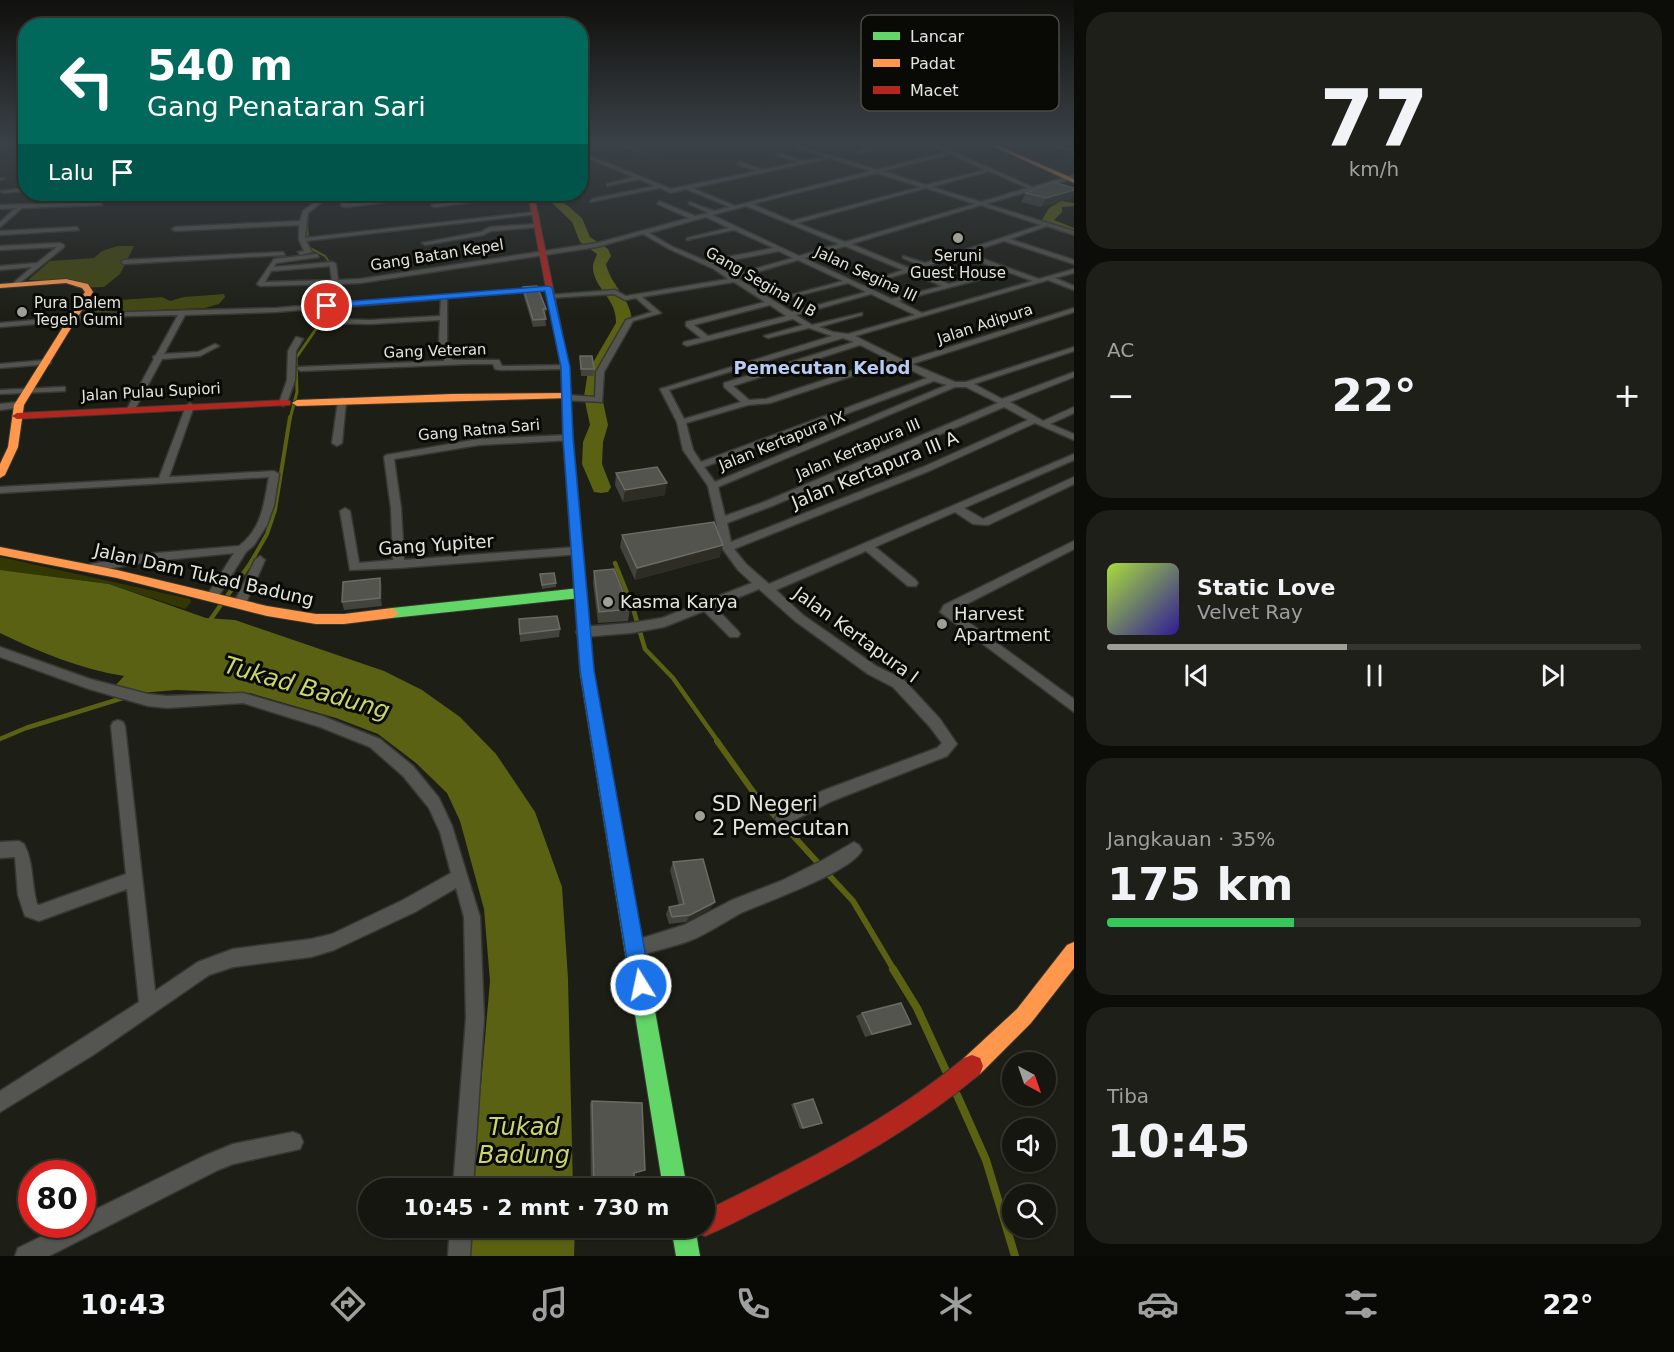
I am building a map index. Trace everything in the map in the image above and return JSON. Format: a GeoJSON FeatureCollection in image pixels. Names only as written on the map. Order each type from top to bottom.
{"type":"FeatureCollection","features":[{"type":"Feature","properties":{"kind":"main road"},"geometry":{"type":"LineString","coordinates":[[532,201],[565,367],[582,632],[593,709],[673,1178]]}},
{"type":"Feature","properties":{"kind":"main road"},"geometry":{"type":"LineString","coordinates":[[0,475],[13,447],[18,410],[26,391],[47,362],[89,292],[85,286],[66,281],[7,286]]}},
{"type":"Feature","properties":{"kind":"main road","name":"Jalan Pulau Supiori"},"geometry":{"type":"LineString","coordinates":[[18,410],[566,397]]}},
{"type":"Feature","properties":{"kind":"main road","name":"Jalan Dam Tukad Badung"},"geometry":{"type":"LineString","coordinates":[[0,550],[91,568],[290,615],[329,620],[580,593]]}},
{"type":"Feature","properties":{"kind":"main road"},"geometry":{"type":"LineString","coordinates":[[715,1219],[892,1125],[923,1105],[975,1064],[1052,984],[1074,952]]}},
{"type":"Feature","properties":{"kind":"main road"},"geometry":{"type":"LineString","coordinates":[[685,1238],[688,1256]]}},
{"type":"Feature","properties":{"kind":"street"},"geometry":{"type":"LineString","coordinates":[[53,201],[41,212],[89,211]]}},
{"type":"Feature","properties":{"kind":"street"},"geometry":{"type":"LineString","coordinates":[[319,201],[307,209],[303,224],[306,240],[303,246],[329,264],[336,273],[324,306],[324,321],[370,322],[444,318]]}},
{"type":"Feature","properties":{"kind":"street"},"geometry":{"type":"LineString","coordinates":[[342,201],[346,205],[384,201]]}},
{"type":"Feature","properties":{"kind":"street"},"geometry":{"type":"LineString","coordinates":[[434,205],[469,201]]}},
{"type":"Feature","properties":{"kind":"street"},"geometry":{"type":"LineString","coordinates":[[719,201],[734,207]]}},
{"type":"Feature","properties":{"kind":"street","name":"Gang Batan Kepel"},"geometry":{"type":"LineString","coordinates":[[270,269],[260,284],[334,283],[543,254],[597,245],[760,201]]}},
{"type":"Feature","properties":{"kind":"street"},"geometry":{"type":"LineString","coordinates":[[793,222],[874,201]]}},
{"type":"Feature","properties":{"kind":"street"},"geometry":{"type":"LineString","coordinates":[[968,201],[1074,233]]}},
{"type":"Feature","properties":{"kind":"street"},"geometry":{"type":"LineString","coordinates":[[0,325],[75,317],[251,311],[549,292],[613,292],[622,298],[732,279],[996,201]]}},
{"type":"Feature","properties":{"kind":"street"},"geometry":{"type":"LineString","coordinates":[[659,203],[694,218]]}},
{"type":"Feature","properties":{"kind":"street","name":"Jalan Segina III"},"geometry":{"type":"LineString","coordinates":[[691,203],[735,228],[920,314]]}},
{"type":"Feature","properties":{"kind":"street"},"geometry":{"type":"LineString","coordinates":[[0,207],[99,204]]}},
{"type":"Feature","properties":{"kind":"street"},"geometry":{"type":"LineString","coordinates":[[746,204],[946,285]]}},
{"type":"Feature","properties":{"kind":"street"},"geometry":{"type":"LineString","coordinates":[[0,225],[22,206]]}},
{"type":"Feature","properties":{"kind":"street"},"geometry":{"type":"LineString","coordinates":[[306,240],[536,220]]}},
{"type":"Feature","properties":{"kind":"street"},"geometry":{"type":"LineString","coordinates":[[425,243],[484,233],[491,229],[536,220]]}},
{"type":"Feature","properties":{"kind":"street"},"geometry":{"type":"LineString","coordinates":[[175,229],[303,224]]}},
{"type":"Feature","properties":{"kind":"street"},"geometry":{"type":"LineString","coordinates":[[876,281],[1046,225]]}},
{"type":"Feature","properties":{"kind":"street"},"geometry":{"type":"LineString","coordinates":[[689,239],[735,228]]}},
{"type":"Feature","properties":{"kind":"street"},"geometry":{"type":"LineString","coordinates":[[0,232],[77,229]]}},
{"type":"Feature","properties":{"kind":"street","name":"Gang Segina II B"},"geometry":{"type":"LineString","coordinates":[[644,232],[670,248],[704,263],[811,327],[861,342],[934,378],[954,385],[967,384],[1074,349]]}},
{"type":"Feature","properties":{"kind":"street"},"geometry":{"type":"LineString","coordinates":[[1004,239],[1074,262]]}},
{"type":"Feature","properties":{"kind":"street"},"geometry":{"type":"LineString","coordinates":[[0,248],[62,245],[40,265],[7,286]]}},
{"type":"Feature","properties":{"kind":"street"},"geometry":{"type":"LineString","coordinates":[[0,266],[16,247]]}},
{"type":"Feature","properties":{"kind":"street"},"geometry":{"type":"LineString","coordinates":[[704,263],[779,249]]}},
{"type":"Feature","properties":{"kind":"street"},"geometry":{"type":"LineString","coordinates":[[124,262],[309,252]]}},
{"type":"Feature","properties":{"kind":"street"},"geometry":{"type":"LineString","coordinates":[[962,253],[1039,281]]}},
{"type":"Feature","properties":{"kind":"street"},"geometry":{"type":"LineString","coordinates":[[270,269],[274,261],[317,256]]}},
{"type":"Feature","properties":{"kind":"street"},"geometry":{"type":"LineString","coordinates":[[905,257],[925,265]]}},
{"type":"Feature","properties":{"kind":"street"},"geometry":{"type":"LineString","coordinates":[[270,269],[329,264]]}},
{"type":"Feature","properties":{"kind":"street"},"geometry":{"type":"LineString","coordinates":[[0,266],[40,265]]}},
{"type":"Feature","properties":{"kind":"street"},"geometry":{"type":"LineString","coordinates":[[891,301],[1010,270]]}},
{"type":"Feature","properties":{"kind":"street"},"geometry":{"type":"LineString","coordinates":[[920,314],[1074,271]]}},
{"type":"Feature","properties":{"kind":"street"},"geometry":{"type":"LineString","coordinates":[[1048,278],[1074,288]]}},
{"type":"Feature","properties":{"kind":"street"},"geometry":{"type":"LineString","coordinates":[[782,299],[849,281]]}},
{"type":"Feature","properties":{"kind":"street"},"geometry":{"type":"LineString","coordinates":[[734,326],[790,316],[872,292]]}},
{"type":"Feature","properties":{"kind":"street"},"geometry":{"type":"LineString","coordinates":[[566,397],[599,400],[600,372],[630,320],[657,313],[637,296]]}},
{"type":"Feature","properties":{"kind":"street"},"geometry":{"type":"LineString","coordinates":[[444,297],[443,342],[448,354],[448,362]]}},
{"type":"Feature","properties":{"kind":"street"},"geometry":{"type":"LineString","coordinates":[[707,339],[689,324],[772,302]]}},
{"type":"Feature","properties":{"kind":"street"},"geometry":{"type":"LineString","coordinates":[[751,308],[771,319]]}},
{"type":"Feature","properties":{"kind":"street","name":"Jalan Adipura"},"geometry":{"type":"LineString","coordinates":[[904,364],[1074,310]]}},
{"type":"Feature","properties":{"kind":"street"},"geometry":{"type":"LineString","coordinates":[[131,409],[183,312]]}},
{"type":"Feature","properties":{"kind":"street"},"geometry":{"type":"LineString","coordinates":[[768,336],[860,314]]}},
{"type":"Feature","properties":{"kind":"street","name":"Jalan Segina III"},"geometry":{"type":"LineString","coordinates":[[666,398],[663,391],[668,387],[920,314]]}},
{"type":"Feature","properties":{"kind":"street"},"geometry":{"type":"LineString","coordinates":[[687,344],[771,319]]}},
{"type":"Feature","properties":{"kind":"street"},"geometry":{"type":"LineString","coordinates":[[289,403],[292,351],[299,339]]}},
{"type":"Feature","properties":{"kind":"street"},"geometry":{"type":"LineString","coordinates":[[747,403],[727,386],[861,342]]}},
{"type":"Feature","properties":{"kind":"street"},"geometry":{"type":"LineString","coordinates":[[157,357],[200,354],[215,346]]}},
{"type":"Feature","properties":{"kind":"street"},"geometry":{"type":"LineString","coordinates":[[681,422],[747,403],[764,402],[781,397],[895,359]]}},
{"type":"Feature","properties":{"kind":"street"},"geometry":{"type":"LineString","coordinates":[[0,366],[47,362]]}},
{"type":"Feature","properties":{"kind":"street","name":"Gang Veteran"},"geometry":{"type":"LineString","coordinates":[[301,369],[448,362],[496,362],[501,368],[565,367]]}},
{"type":"Feature","properties":{"kind":"street","name":"Jalan Kertapura III"},"geometry":{"type":"LineString","coordinates":[[722,521],[768,504],[1074,374]]}},
{"type":"Feature","properties":{"kind":"street"},"geometry":{"type":"LineString","coordinates":[[698,466],[934,378]]}},
{"type":"Feature","properties":{"kind":"street"},"geometry":{"type":"LineString","coordinates":[[967,384],[1039,422],[1074,437]]}},
{"type":"Feature","properties":{"kind":"street","name":"Jalan Kertapura IX"},"geometry":{"type":"LineString","coordinates":[[666,398],[681,422],[688,450],[713,486],[954,385]]}},
{"type":"Feature","properties":{"kind":"street"},"geometry":{"type":"LineString","coordinates":[[0,392],[62,389]]}},
{"type":"Feature","properties":{"kind":"street"},"geometry":{"type":"LineString","coordinates":[[337,443],[342,401]]}},
{"type":"Feature","properties":{"kind":"street"},"geometry":{"type":"LineString","coordinates":[[0,406],[18,410]]}},
{"type":"Feature","properties":{"kind":"street"},"geometry":{"type":"LineString","coordinates":[[162,482],[190,406]]}},
{"type":"Feature","properties":{"kind":"street","name":"Jalan Kertapura III A"},"geometry":{"type":"LineString","coordinates":[[727,548],[1074,410]]}},
{"type":"Feature","properties":{"kind":"street","name":"Gang Ratna Sari"},"geometry":{"type":"LineString","coordinates":[[399,564],[394,490],[388,458],[393,455],[479,442],[568,438]]}},
{"type":"Feature","properties":{"kind":"street","name":"Jalan Kertapura I"},"geometry":{"type":"LineString","coordinates":[[783,819],[827,796],[942,752],[950,744],[935,723],[898,683],[872,670],[799,618],[763,587],[867,546],[1074,457]]}},
{"type":"Feature","properties":{"kind":"street"},"geometry":{"type":"LineString","coordinates":[[0,490],[274,474],[264,521],[248,545],[242,549],[145,558],[91,568]]}},
{"type":"Feature","properties":{"kind":"street"},"geometry":{"type":"LineString","coordinates":[[956,508],[976,521],[984,523],[1074,480]]}},
{"type":"Feature","properties":{"kind":"street"},"geometry":{"type":"LineString","coordinates":[[582,632],[631,628],[681,617],[763,587],[727,548],[713,486]]}},
{"type":"Feature","properties":{"kind":"street","name":"Gang Yupiter"},"geometry":{"type":"LineString","coordinates":[[345,511],[353,566],[577,551]]}},
{"type":"Feature","properties":{"kind":"street"},"geometry":{"type":"LineString","coordinates":[[1074,545],[948,608],[946,612],[1074,706]]}},
{"type":"Feature","properties":{"kind":"street"},"geometry":{"type":"LineString","coordinates":[[867,546],[912,583]]}},
{"type":"Feature","properties":{"kind":"street"},"geometry":{"type":"LineString","coordinates":[[217,598],[242,549]]}},
{"type":"Feature","properties":{"kind":"street"},"geometry":{"type":"LineString","coordinates":[[238,603],[260,560]]}},
{"type":"Feature","properties":{"kind":"street"},"geometry":{"type":"LineString","coordinates":[[708,607],[734,634]]}},
{"type":"Feature","properties":{"kind":"street"},"geometry":{"type":"LineString","coordinates":[[0,652],[89,684],[148,700],[167,702],[243,698],[322,722],[375,743],[408,771],[434,803],[447,831],[472,917],[475,1018],[465,1178]]}},
{"type":"Feature","properties":{"kind":"street"},"geometry":{"type":"LineString","coordinates":[[118,726],[148,1006]]}},
{"type":"Feature","properties":{"kind":"street"},"geometry":{"type":"LineString","coordinates":[[0,850],[19,849],[24,866],[26,901],[31,910],[39,914],[134,879]]}},
{"type":"Feature","properties":{"kind":"street"},"geometry":{"type":"LineString","coordinates":[[634,948],[687,933],[738,906],[768,895],[820,870],[854,850]]}},
{"type":"Feature","properties":{"kind":"street"},"geometry":{"type":"LineString","coordinates":[[0,1102],[190,976],[217,963],[250,955],[311,948],[334,942],[399,911],[460,877]]}},
{"type":"Feature","properties":{"kind":"street"},"geometry":{"type":"LineString","coordinates":[[26,1256],[211,1163],[233,1154],[293,1143]]}},
{"type":"Feature","properties":{"kind":"street"},"geometry":{"type":"LineString","coordinates":[[459,1256],[460,1238]]}},
{"type":"Feature","properties":{"kind":"shaded area"},"geometry":{"type":"Polygon","coordinates":[[[118,246],[134,246],[120,274],[104,287],[77,288],[60,280],[28,280],[50,261],[94,258],[102,251],[118,246]]]}},
{"type":"Feature","properties":{"kind":"shaded area"},"geometry":{"type":"Polygon","coordinates":[[[224,294],[225,297],[219,304],[205,308],[83,313],[85,306],[92,302],[162,297],[170,301],[184,297],[224,294]]]}},
{"type":"Feature","properties":{"kind":"shaded area"},"geometry":{"type":"Polygon","coordinates":[[[0,557],[190,599],[191,602],[185,609],[109,584],[0,570],[0,557]]]}},
{"type":"Feature","properties":{"kind":"water"},"geometry":{"type":"Polygon","coordinates":[[[1061,201],[1074,203],[1074,206],[1062,207],[1062,212],[1054,220],[1074,228],[1074,232],[1042,220],[1049,208],[1061,201]]]}},
{"type":"Feature","properties":{"kind":"water","name":"Tukad Badung"},"geometry":{"type":"Polygon","coordinates":[[[0,570],[109,584],[206,618],[235,620],[384,671],[422,690],[460,717],[496,754],[535,812],[562,887],[568,979],[573,1178],[473,1178],[490,981],[484,909],[460,821],[447,793],[416,763],[378,734],[336,718],[250,693],[176,690],[141,693],[115,686],[124,676],[60,659],[0,633],[0,570]]]}},
{"type":"Feature","properties":{"kind":"water"},"geometry":{"type":"Polygon","coordinates":[[[466,1238],[575,1238],[574,1256],[464,1256],[466,1238]]]}},
{"type":"Feature","properties":{"kind":"building"},"geometry":{"type":"Polygon","coordinates":[[[537,286],[546,309],[543,309],[546,319],[533,320],[523,287],[537,286]]]}},
{"type":"Feature","properties":{"kind":"building"},"geometry":{"type":"Polygon","coordinates":[[[580,356],[592,356],[594,369],[581,369],[580,356]]]}},
{"type":"Feature","properties":{"kind":"building"},"geometry":{"type":"Polygon","coordinates":[[[657,467],[667,483],[625,490],[616,473],[657,467]]]}},
{"type":"Feature","properties":{"kind":"building"},"geometry":{"type":"Polygon","coordinates":[[[714,522],[723,545],[637,568],[622,535],[714,522]]]}},
{"type":"Feature","properties":{"kind":"building"},"geometry":{"type":"Polygon","coordinates":[[[614,569],[630,609],[599,612],[594,571],[614,569]]]}},
{"type":"Feature","properties":{"kind":"building"},"geometry":{"type":"Polygon","coordinates":[[[554,573],[556,583],[542,585],[540,574],[554,573]]]}},
{"type":"Feature","properties":{"kind":"building"},"geometry":{"type":"Polygon","coordinates":[[[380,578],[380,598],[342,602],[343,582],[380,578]]]}},
{"type":"Feature","properties":{"kind":"building"},"geometry":{"type":"Polygon","coordinates":[[[557,616],[560,629],[520,634],[519,619],[557,616]]]}},
{"type":"Feature","properties":{"kind":"building"},"geometry":{"type":"Polygon","coordinates":[[[703,859],[715,902],[690,915],[672,917],[669,907],[684,904],[673,862],[703,859]]]}},
{"type":"Feature","properties":{"kind":"building"},"geometry":{"type":"Polygon","coordinates":[[[901,1003],[911,1024],[872,1034],[862,1013],[901,1003]]]}},
{"type":"Feature","properties":{"kind":"building"},"geometry":{"type":"Polygon","coordinates":[[[813,1099],[822,1123],[803,1128],[794,1104],[813,1099]]]}},
{"type":"Feature","properties":{"kind":"building"},"geometry":{"type":"Polygon","coordinates":[[[592,1101],[642,1103],[645,1170],[634,1173],[634,1178],[594,1178],[592,1101]]]}},
{"type":"Feature","properties":{"kind":"waterway"},"geometry":{"type":"LineString","coordinates":[[556,201],[578,221],[584,239],[603,252],[604,256],[599,264],[601,273],[624,314],[624,323],[596,371],[593,397],[599,425],[593,442],[592,464],[601,487]]}},
{"type":"Feature","properties":{"kind":"waterway"},"geometry":{"type":"LineString","coordinates":[[307,218],[308,247],[325,256],[332,266]]}},
{"type":"Feature","properties":{"kind":"waterway"},"geometry":{"type":"LineString","coordinates":[[290,419],[297,392],[296,358],[316,329],[322,310]]}},
{"type":"Feature","properties":{"kind":"waterway"},"geometry":{"type":"LineString","coordinates":[[251,562],[267,534],[275,510],[290,417]]}},
{"type":"Feature","properties":{"kind":"waterway"},"geometry":{"type":"LineString","coordinates":[[208,623],[252,561]]}},
{"type":"Feature","properties":{"kind":"waterway"},"geometry":{"type":"LineString","coordinates":[[615,563],[633,608],[645,649],[673,678],[719,743]]}},
{"type":"Feature","properties":{"kind":"waterway"},"geometry":{"type":"LineString","coordinates":[[0,739],[26,728],[126,697]]}},
{"type":"Feature","properties":{"kind":"waterway"},"geometry":{"type":"LineString","coordinates":[[717,741],[754,793],[820,865]]}},
{"type":"Feature","properties":{"kind":"waterway"},"geometry":{"type":"LineString","coordinates":[[826,872],[853,901],[894,970]]}},
{"type":"Feature","properties":{"kind":"waterway"},"geometry":{"type":"LineString","coordinates":[[893,969],[917,1008],[946,1071]]}},
{"type":"Feature","properties":{"kind":"waterway"},"geometry":{"type":"LineString","coordinates":[[957,1095],[986,1160],[1015,1256]]}},
{"type":"Feature","properties":{"kind":"traffic: fast"},"geometry":{"type":"LineString","coordinates":[[392,613],[580,593]]}},
{"type":"Feature","properties":{"kind":"traffic: fast"},"geometry":{"type":"LineString","coordinates":[[587,673],[673,1178]]}},
{"type":"Feature","properties":{"kind":"traffic: fast"},"geometry":{"type":"LineString","coordinates":[[685,1238],[688,1256]]}},
{"type":"Feature","properties":{"kind":"traffic: slow"},"geometry":{"type":"LineString","coordinates":[[0,286],[66,281],[85,286],[89,292],[19,405],[13,447],[0,475]]}},
{"type":"Feature","properties":{"kind":"traffic: slow"},"geometry":{"type":"LineString","coordinates":[[297,403],[452,397],[566,396]]}},
{"type":"Feature","properties":{"kind":"traffic: slow"},"geometry":{"type":"LineString","coordinates":[[0,551],[117,574],[267,611],[316,619],[344,619],[392,613]]}},
{"type":"Feature","properties":{"kind":"traffic: slow"},"geometry":{"type":"LineString","coordinates":[[972,1066],[1024,1016],[1074,952]]}},
{"type":"Feature","properties":{"kind":"traffic: jam"},"geometry":{"type":"LineString","coordinates":[[532,201],[565,367],[568,438],[587,673]]}},
{"type":"Feature","properties":{"kind":"traffic: jam"},"geometry":{"type":"LineString","coordinates":[[17,416],[287,403]]}},
{"type":"Feature","properties":{"kind":"traffic: jam"},"geometry":{"type":"LineString","coordinates":[[715,1219],[844,1154],[878,1134],[942,1091],[972,1066]]}},
{"type":"Feature","properties":{"kind":"place","name":"Seruni Guest House"},"geometry":{"type":"Point","coordinates":[958,238]}},
{"type":"Feature","properties":{"kind":"place","name":"Pura Dalem Tegeh Gumi"},"geometry":{"type":"Point","coordinates":[22,312]}},
{"type":"Feature","properties":{"kind":"place","name":"Kasma Karya"},"geometry":{"type":"Point","coordinates":[608,602]}},
{"type":"Feature","properties":{"kind":"place","name":"Harvest Apartment"},"geometry":{"type":"Point","coordinates":[942,624]}},
{"type":"Feature","properties":{"kind":"place","name":"SD Negeri 2 Pemecutan"},"geometry":{"type":"Point","coordinates":[700,816]}},
{"type":"Feature","properties":{"kind":"district","name":"Pemecutan Kelod"},"geometry":{"type":"Point","coordinates":[822,368]}},
{"type":"Feature","properties":{"kind":"route"},"geometry":{"type":"LineString","coordinates":[[327,306],[549,288],[565,367],[582,632],[587,670],[641,985]]}}]}
